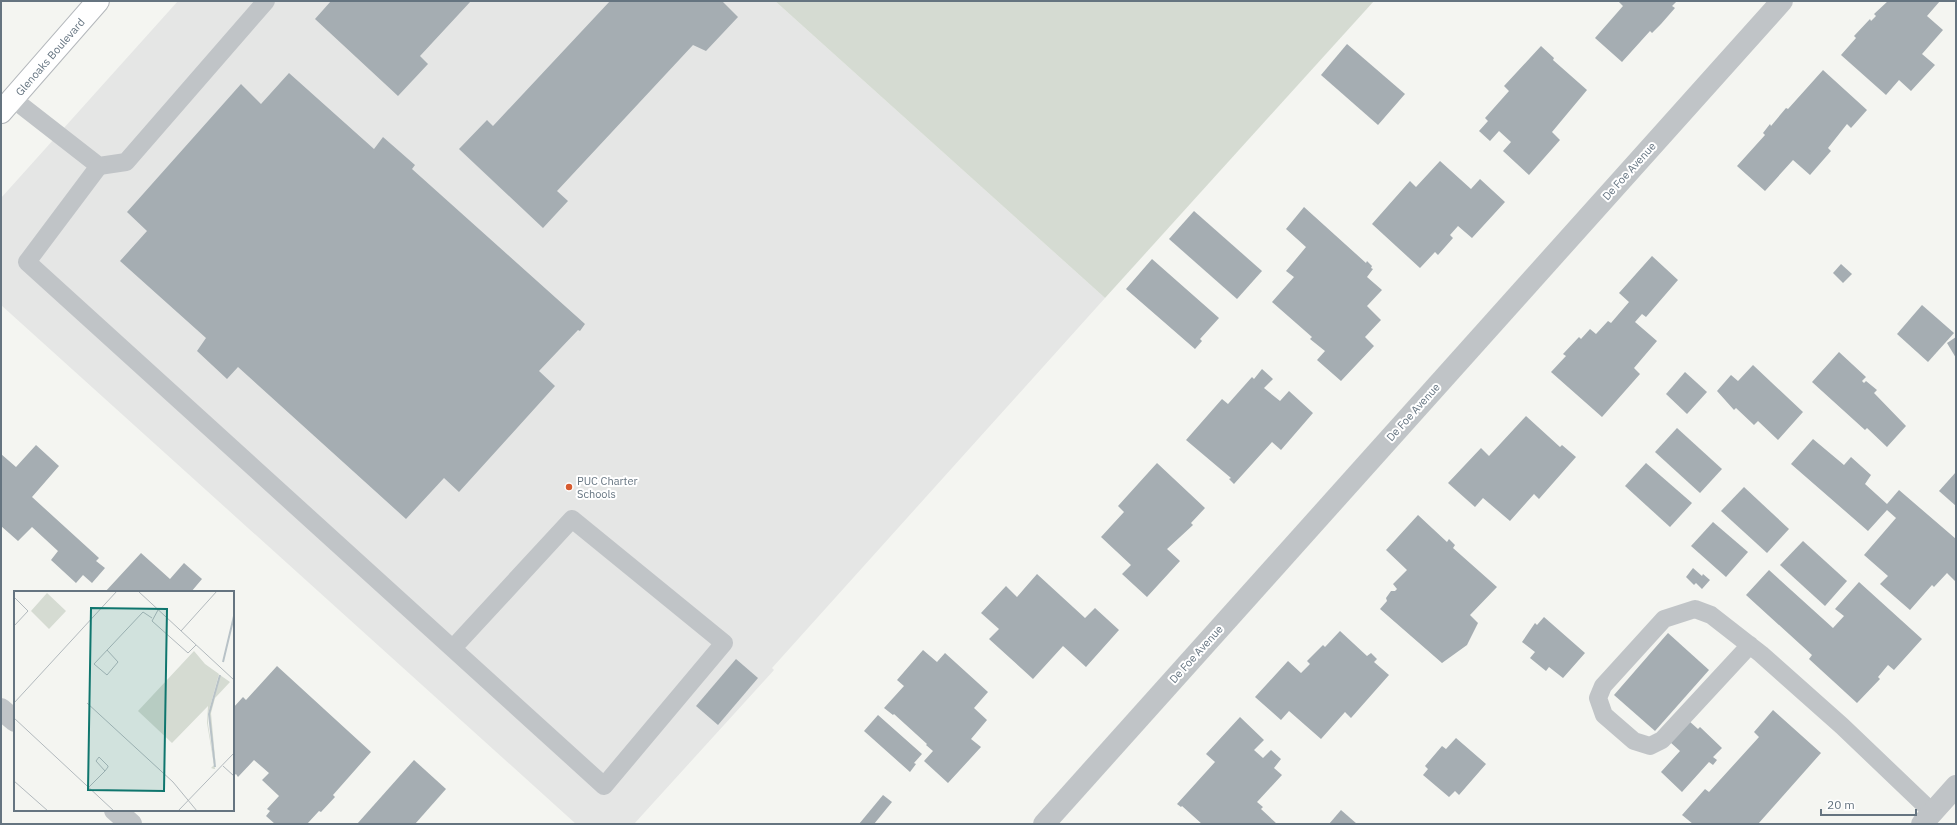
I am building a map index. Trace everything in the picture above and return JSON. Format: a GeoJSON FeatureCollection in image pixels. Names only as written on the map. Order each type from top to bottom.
{"type":"FeatureCollection","features":[{"type":"Feature","properties":{"kind":"main road","name":"Glenoaks Boulevard"},"geometry":{"type":"LineString","coordinates":[[7,105],[98,1]]}},
{"type":"Feature","properties":{"kind":"street","name":"De Foe Avenue"},"geometry":{"type":"LineString","coordinates":[[1044,824],[1782,1]]}},
{"type":"Feature","properties":{"kind":"street"},"geometry":{"type":"LineString","coordinates":[[1,709],[14,720]]}},
{"type":"Feature","properties":{"kind":"street"},"geometry":{"type":"LineString","coordinates":[[1927,818],[1956,786]]}},
{"type":"Feature","properties":{"kind":"street"},"geometry":{"type":"LineString","coordinates":[[116,811],[130,824]]}},
{"type":"Feature","properties":{"kind":"lane"},"geometry":{"type":"LineString","coordinates":[[7,105],[99,166],[126,162],[266,1]]}},
{"type":"Feature","properties":{"kind":"lane"},"geometry":{"type":"LineString","coordinates":[[99,166],[27,262],[604,786],[724,643],[572,519],[453,648]]}},
{"type":"Feature","properties":{"kind":"lane"},"geometry":{"type":"LineString","coordinates":[[1750,645],[1662,740],[1650,746],[1634,741],[1604,715],[1598,698],[1603,686],[1664,619],[1695,609],[1711,615],[1750,645],[1842,726],[1927,818]]}},
{"type":"Feature","properties":{"kind":"shaded area","name":"PUC Charter Schools"},"geometry":{"type":"Polygon","coordinates":[[[178,1],[775,1],[1105,298],[772,668],[774,670],[634,824],[576,824],[1,305],[1,198],[178,1]]]}},
{"type":"Feature","properties":{"kind":"shaded area"},"geometry":{"type":"Polygon","coordinates":[[[775,1],[1374,1],[1105,298],[775,1]]]}},
{"type":"Feature","properties":{"kind":"building"},"geometry":{"type":"Polygon","coordinates":[[[331,1],[471,1],[420,56],[428,64],[398,96],[315,19],[331,1]]]}},
{"type":"Feature","properties":{"kind":"building"},"geometry":{"type":"Polygon","coordinates":[[[610,1],[722,1],[738,17],[706,51],[693,45],[557,191],[568,201],[543,228],[459,149],[487,120],[493,126],[610,1]]]}},
{"type":"Feature","properties":{"kind":"building"},"geometry":{"type":"Polygon","coordinates":[[[1618,1],[1677,1],[1672,6],[1675,8],[1661,24],[1652,33],[1650,31],[1622,62],[1595,38],[1623,6],[1618,1]]]}},
{"type":"Feature","properties":{"kind":"building"},"geometry":{"type":"Polygon","coordinates":[[[1888,1],[1940,1],[1927,16],[1943,30],[1922,54],[1935,65],[1911,91],[1899,80],[1886,95],[1841,55],[1856,38],[1854,36],[1870,19],[1871,21],[1876,16],[1874,14],[1888,1]]]}},
{"type":"Feature","properties":{"kind":"building"},"geometry":{"type":"Polygon","coordinates":[[[1347,44],[1405,94],[1378,125],[1321,75],[1347,44]]]}},
{"type":"Feature","properties":{"kind":"building"},"geometry":{"type":"Polygon","coordinates":[[[1541,46],[1554,58],[1553,60],[1587,90],[1552,132],[1560,140],[1529,175],[1503,151],[1511,142],[1499,131],[1490,141],[1479,131],[1488,121],[1485,118],[1509,91],[1504,86],[1541,46]]]}},
{"type":"Feature","properties":{"kind":"building"},"geometry":{"type":"Polygon","coordinates":[[[1823,70],[1867,110],[1851,128],[1847,124],[1828,148],[1831,151],[1810,175],[1793,160],[1765,191],[1737,166],[1765,135],[1763,133],[1770,124],[1771,126],[1786,108],[1788,109],[1823,70]]]}},
{"type":"Feature","properties":{"kind":"building"},"geometry":{"type":"Polygon","coordinates":[[[289,73],[374,149],[383,137],[415,165],[412,169],[585,324],[580,331],[578,330],[539,371],[555,386],[459,492],[444,478],[406,519],[238,367],[227,379],[197,351],[206,338],[120,261],[147,231],[127,212],[241,84],[261,104],[289,73]]]}},
{"type":"Feature","properties":{"kind":"building"},"geometry":{"type":"Polygon","coordinates":[[[1440,161],[1471,189],[1480,179],[1505,202],[1472,238],[1458,226],[1450,235],[1453,238],[1438,255],[1435,252],[1420,268],[1372,224],[1410,181],[1416,187],[1440,161]]]}},
{"type":"Feature","properties":{"kind":"building"},"geometry":{"type":"Polygon","coordinates":[[[1304,207],[1366,263],[1367,261],[1372,266],[1371,268],[1373,269],[1367,277],[1382,290],[1367,306],[1381,320],[1365,337],[1374,346],[1341,381],[1317,360],[1325,351],[1310,339],[1312,337],[1272,302],[1294,277],[1286,271],[1306,247],[1286,229],[1304,207]]]}},
{"type":"Feature","properties":{"kind":"building"},"geometry":{"type":"Polygon","coordinates":[[[1194,211],[1262,271],[1237,299],[1169,239],[1194,211]]]}},
{"type":"Feature","properties":{"kind":"building"},"geometry":{"type":"Polygon","coordinates":[[[1652,256],[1678,280],[1646,317],[1642,314],[1635,322],[1657,341],[1634,368],[1640,374],[1602,417],[1551,372],[1566,356],[1563,354],[1579,337],[1581,339],[1590,329],[1596,334],[1608,321],[1611,323],[1629,302],[1619,293],[1652,256]]]}},
{"type":"Feature","properties":{"kind":"building"},"geometry":{"type":"Polygon","coordinates":[[[1152,259],[1219,318],[1200,339],[1202,341],[1195,349],[1126,289],[1152,259]]]}},
{"type":"Feature","properties":{"kind":"building"},"geometry":{"type":"Polygon","coordinates":[[[1841,264],[1852,274],[1843,283],[1833,273],[1841,264]]]}},
{"type":"Feature","properties":{"kind":"building"},"geometry":{"type":"Polygon","coordinates":[[[1922,305],[1954,333],[1928,362],[1897,334],[1922,305]]]}},
{"type":"Feature","properties":{"kind":"building"},"geometry":{"type":"Polygon","coordinates":[[[1956,337],[1956,358],[1947,343],[1956,337]]]}},
{"type":"Feature","properties":{"kind":"building"},"geometry":{"type":"Polygon","coordinates":[[[1839,352],[1866,377],[1862,381],[1864,383],[1866,381],[1877,390],[1874,393],[1906,426],[1887,447],[1867,428],[1865,430],[1812,382],[1839,352]]]}},
{"type":"Feature","properties":{"kind":"building"},"geometry":{"type":"Polygon","coordinates":[[[1753,365],[1803,412],[1778,440],[1758,421],[1754,425],[1736,408],[1734,410],[1717,391],[1731,375],[1738,381],[1753,365]]]}},
{"type":"Feature","properties":{"kind":"building"},"geometry":{"type":"Polygon","coordinates":[[[1262,369],[1273,379],[1264,388],[1280,401],[1289,391],[1313,413],[1281,450],[1272,442],[1234,484],[1229,479],[1231,478],[1186,440],[1222,399],[1228,404],[1252,377],[1254,379],[1262,369]]]}},
{"type":"Feature","properties":{"kind":"building"},"geometry":{"type":"Polygon","coordinates":[[[1685,372],[1707,392],[1687,414],[1666,394],[1685,372]]]}},
{"type":"Feature","properties":{"kind":"building"},"geometry":{"type":"Polygon","coordinates":[[[1526,416],[1560,447],[1562,445],[1576,457],[1539,499],[1534,494],[1510,521],[1483,498],[1475,507],[1448,483],[1481,448],[1489,456],[1526,416]]]}},
{"type":"Feature","properties":{"kind":"building"},"geometry":{"type":"Polygon","coordinates":[[[1677,428],[1722,469],[1700,493],[1655,452],[1677,428]]]}},
{"type":"Feature","properties":{"kind":"building"},"geometry":{"type":"Polygon","coordinates":[[[1813,439],[1844,465],[1851,457],[1871,475],[1865,484],[1887,504],[1899,490],[1956,539],[1956,582],[1947,573],[1934,587],[1932,585],[1910,610],[1880,584],[1888,576],[1864,555],[1896,518],[1887,510],[1868,531],[1791,464],[1813,439]]]}},
{"type":"Feature","properties":{"kind":"building"},"geometry":{"type":"Polygon","coordinates":[[[36,445],[59,466],[32,497],[99,558],[96,561],[105,568],[92,583],[83,575],[76,583],[51,560],[58,551],[32,527],[18,541],[1,526],[1,454],[16,467],[36,445]]]}},
{"type":"Feature","properties":{"kind":"building"},"geometry":{"type":"Polygon","coordinates":[[[1157,463],[1205,508],[1191,523],[1193,525],[1167,549],[1180,561],[1147,597],[1122,574],[1131,565],[1101,537],[1124,512],[1118,506],[1157,463]]]}},
{"type":"Feature","properties":{"kind":"building"},"geometry":{"type":"Polygon","coordinates":[[[1646,463],[1692,503],[1670,527],[1625,486],[1646,463]]]}},
{"type":"Feature","properties":{"kind":"building"},"geometry":{"type":"Polygon","coordinates":[[[1956,472],[1956,506],[1939,491],[1956,472]]]}},
{"type":"Feature","properties":{"kind":"building"},"geometry":{"type":"Polygon","coordinates":[[[1744,487],[1789,529],[1767,553],[1721,511],[1744,487]]]}},
{"type":"Feature","properties":{"kind":"building"},"geometry":{"type":"Polygon","coordinates":[[[1418,515],[1447,542],[1449,539],[1455,545],[1453,548],[1497,587],[1470,615],[1478,623],[1467,645],[1442,663],[1380,609],[1387,601],[1386,598],[1391,591],[1395,591],[1397,589],[1393,584],[1407,570],[1386,550],[1418,515]]]}},
{"type":"Feature","properties":{"kind":"building"},"geometry":{"type":"Polygon","coordinates":[[[1713,522],[1748,552],[1726,577],[1691,546],[1713,522]]]}},
{"type":"Feature","properties":{"kind":"building"},"geometry":{"type":"Polygon","coordinates":[[[1803,541],[1847,581],[1825,606],[1780,565],[1803,541]]]}},
{"type":"Feature","properties":{"kind":"building"},"geometry":{"type":"Polygon","coordinates":[[[141,553],[170,579],[184,563],[202,579],[192,591],[106,591],[141,553]]]}},
{"type":"Feature","properties":{"kind":"building"},"geometry":{"type":"Polygon","coordinates":[[[1693,568],[1702,576],[1703,574],[1710,580],[1702,589],[1696,583],[1694,585],[1686,577],[1693,568]]]}},
{"type":"Feature","properties":{"kind":"building"},"geometry":{"type":"Polygon","coordinates":[[[1769,570],[1833,628],[1844,616],[1835,609],[1859,582],[1922,639],[1894,670],[1888,665],[1878,677],[1880,679],[1857,703],[1809,659],[1812,655],[1746,595],[1769,570]]]}},
{"type":"Feature","properties":{"kind":"building"},"geometry":{"type":"Polygon","coordinates":[[[1037,574],[1085,618],[1095,608],[1119,630],[1086,667],[1063,646],[1033,679],[989,639],[999,629],[981,613],[1006,586],[1017,597],[1037,574]]]}},
{"type":"Feature","properties":{"kind":"building"},"geometry":{"type":"Polygon","coordinates":[[[1544,617],[1585,653],[1563,678],[1549,667],[1546,671],[1530,658],[1535,652],[1522,642],[1535,623],[1537,625],[1544,617]]]}},
{"type":"Feature","properties":{"kind":"building"},"geometry":{"type":"Polygon","coordinates":[[[1340,631],[1367,656],[1371,653],[1377,659],[1374,662],[1389,675],[1351,718],[1345,712],[1321,739],[1289,711],[1281,720],[1255,697],[1288,661],[1301,673],[1310,664],[1307,661],[1323,645],[1325,647],[1340,631]]]}},
{"type":"Feature","properties":{"kind":"building"},"geometry":{"type":"Polygon","coordinates":[[[1668,633],[1709,670],[1655,731],[1614,695],[1668,633]]]}},
{"type":"Feature","properties":{"kind":"building"},"geometry":{"type":"Polygon","coordinates":[[[923,650],[937,662],[945,653],[988,692],[974,708],[987,720],[971,739],[981,747],[948,783],[924,761],[933,751],[894,714],[893,715],[884,708],[904,686],[897,680],[923,650]]]}},
{"type":"Feature","properties":{"kind":"building"},"geometry":{"type":"Polygon","coordinates":[[[736,659],[758,678],[718,725],[696,706],[736,659]]]}},
{"type":"Feature","properties":{"kind":"building"},"geometry":{"type":"Polygon","coordinates":[[[277,666],[371,752],[333,795],[335,797],[307,824],[275,824],[266,816],[270,811],[267,809],[279,796],[262,780],[269,773],[254,760],[238,777],[236,774],[234,775],[234,707],[243,697],[246,700],[277,666]]]}},
{"type":"Feature","properties":{"kind":"building"},"geometry":{"type":"Polygon","coordinates":[[[1773,710],[1821,753],[1758,824],[1693,824],[1682,815],[1705,789],[1709,792],[1759,737],[1754,732],[1773,710]]]}},
{"type":"Feature","properties":{"kind":"building"},"geometry":{"type":"Polygon","coordinates":[[[878,715],[922,754],[914,763],[916,764],[910,772],[864,731],[878,715]]]}},
{"type":"Feature","properties":{"kind":"building"},"geometry":{"type":"Polygon","coordinates":[[[1240,717],[1264,740],[1254,750],[1263,758],[1271,750],[1281,759],[1274,768],[1282,775],[1257,802],[1263,807],[1261,809],[1277,824],[1202,824],[1182,806],[1181,807],[1177,804],[1215,762],[1206,754],[1240,717]]]}},
{"type":"Feature","properties":{"kind":"building"},"geometry":{"type":"Polygon","coordinates":[[[1689,721],[1698,729],[1700,727],[1722,748],[1713,757],[1717,760],[1713,765],[1709,762],[1682,792],[1661,772],[1680,751],[1670,742],[1689,721]]]}},
{"type":"Feature","properties":{"kind":"building"},"geometry":{"type":"Polygon","coordinates":[[[1456,738],[1486,764],[1459,795],[1455,791],[1449,797],[1423,775],[1428,769],[1425,766],[1442,746],[1446,749],[1456,738]]]}},
{"type":"Feature","properties":{"kind":"building"},"geometry":{"type":"Polygon","coordinates":[[[414,760],[446,789],[415,824],[357,824],[414,760]]]}},
{"type":"Feature","properties":{"kind":"building"},"geometry":{"type":"Polygon","coordinates":[[[883,795],[892,802],[874,824],[859,824],[883,795]]]}},
{"type":"Feature","properties":{"kind":"building"},"geometry":{"type":"Polygon","coordinates":[[[1341,810],[1357,824],[1329,824],[1341,810]]]}},
{"type":"Feature","properties":{"kind":"place","name":"PUC Charter Schools"},"geometry":{"type":"Point","coordinates":[569,487]}}]}
